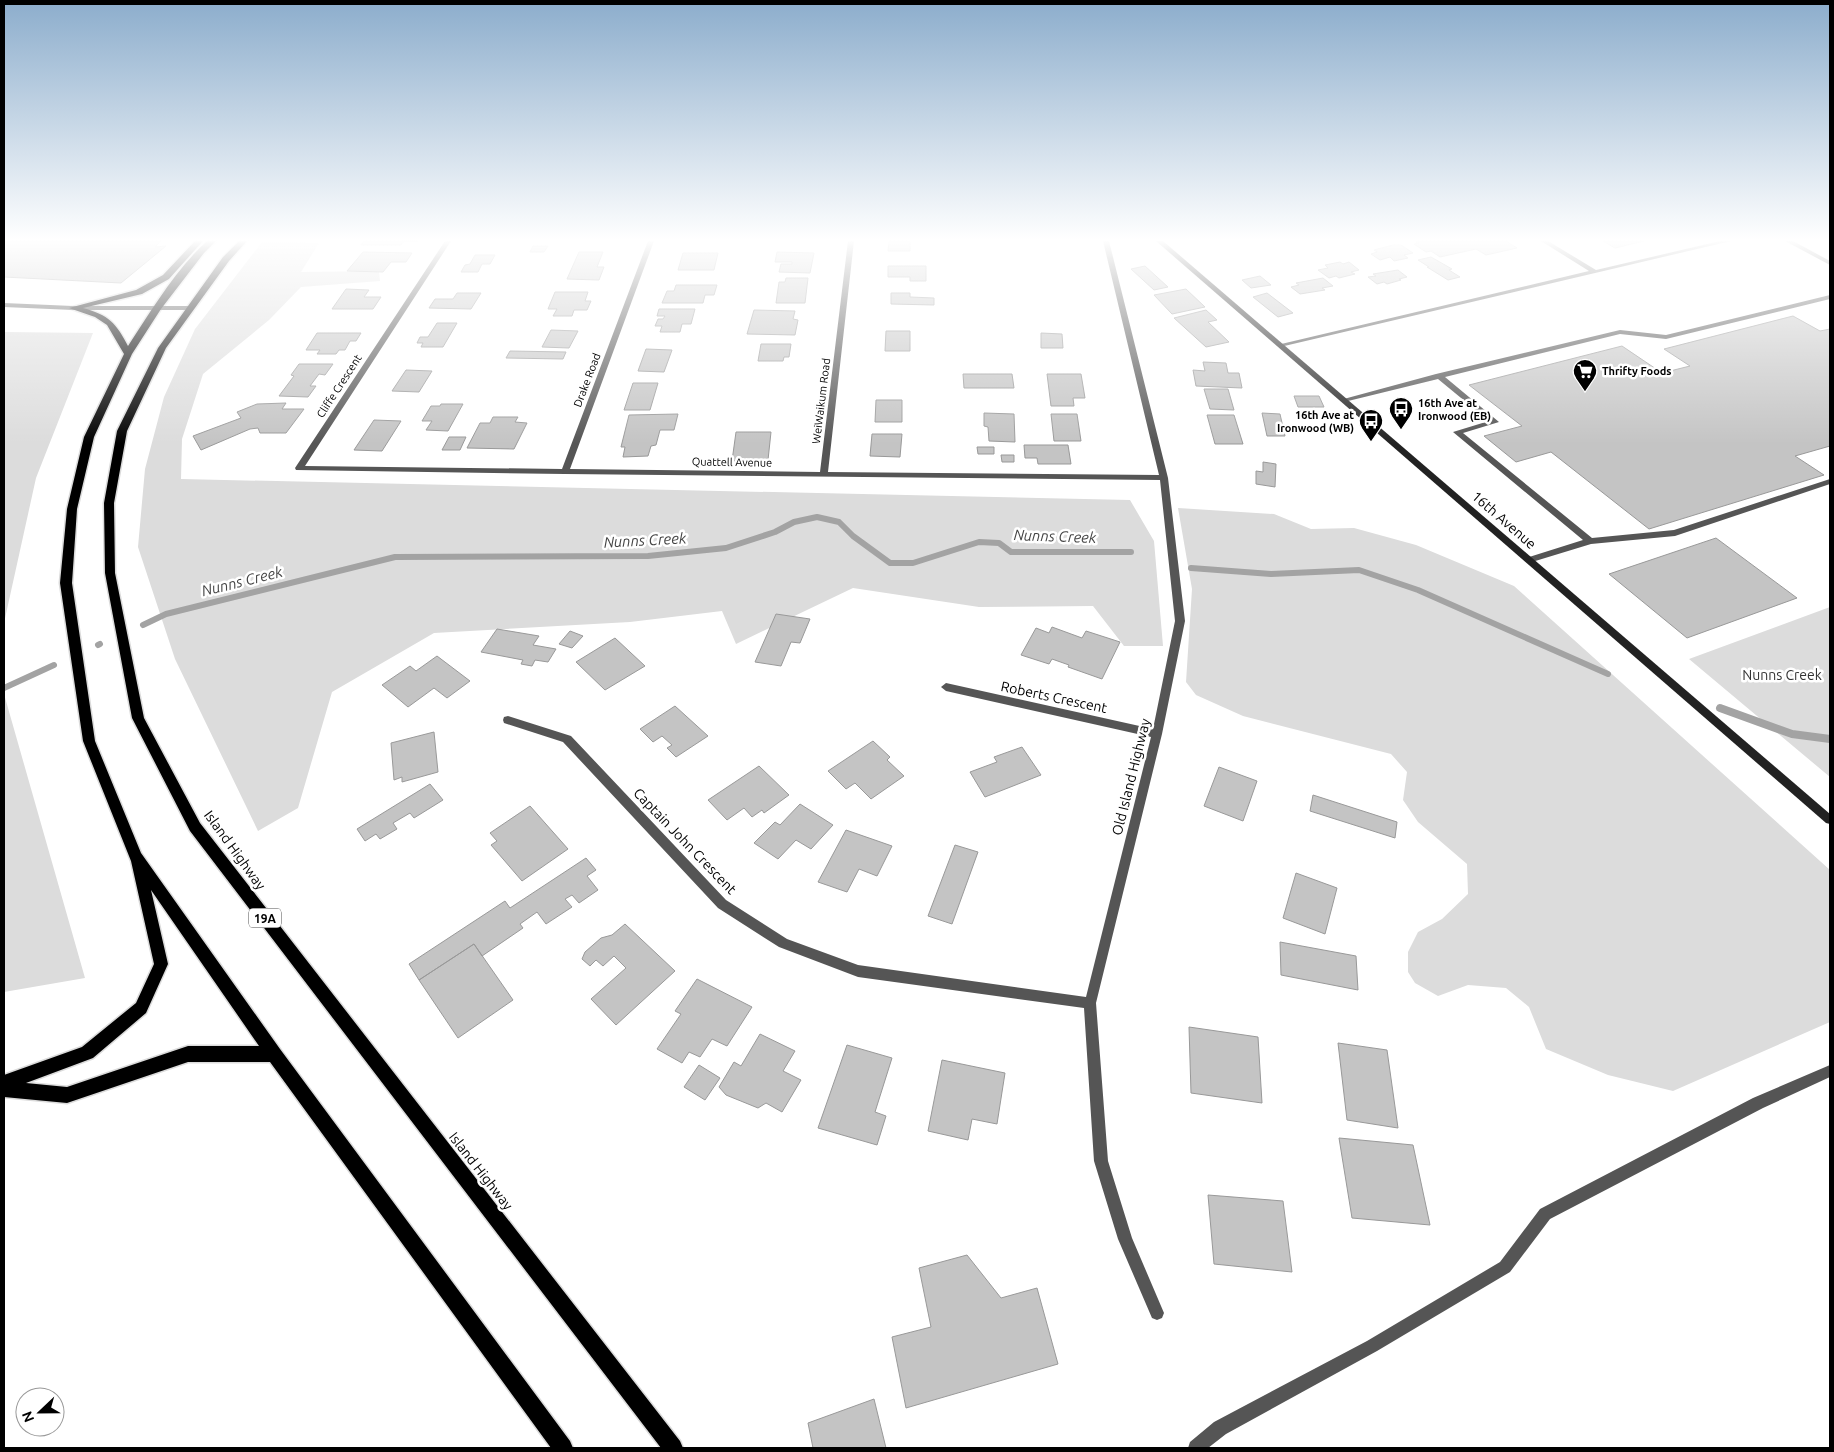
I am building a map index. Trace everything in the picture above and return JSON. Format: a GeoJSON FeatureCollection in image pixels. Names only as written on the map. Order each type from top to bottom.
{"type":"FeatureCollection","features":[{"type":"Feature","properties":{"kind":"main road"},"geometry":{"type":"LineString","coordinates":[[76,309],[100,314],[114,326],[128,354]]}},
{"type":"Feature","properties":{"kind":"main road"},"geometry":{"type":"LineString","coordinates":[[4,1083],[87,1053],[141,1008],[161,964],[135,856],[89,741],[66,583],[72,509],[89,437],[128,354],[157,309]]}},
{"type":"Feature","properties":{"kind":"main road","name":"Island Highway"},"geometry":{"type":"LineString","coordinates":[[188,309],[162,348],[122,431],[109,503],[110,573],[138,718],[195,827],[674,1448]]}},
{"type":"Feature","properties":{"kind":"main road"},"geometry":{"type":"LineString","coordinates":[[135,856],[274,1054],[563,1448]]}},
{"type":"Feature","properties":{"kind":"main road"},"geometry":{"type":"LineString","coordinates":[[4,1089],[67,1095],[188,1054],[274,1054]]}},
{"type":"Feature","properties":{"kind":"street","name":"Cliffe Crescent"},"geometry":{"type":"LineString","coordinates":[[299,468],[404,309]]}},
{"type":"Feature","properties":{"kind":"street","name":"Drake Road"},"geometry":{"type":"LineString","coordinates":[[564,472],[625,309]]}},
{"type":"Feature","properties":{"kind":"street","name":"WeiWaikum Road"},"geometry":{"type":"LineString","coordinates":[[824,474],[843,309]]}},
{"type":"Feature","properties":{"kind":"street","name":"Old Island Highway"},"geometry":{"type":"LineString","coordinates":[[1123,309],[1164,478],[1180,621],[1157,734],[1090,1002],[1101,1161],[1125,1239],[1157,1313]]}},
{"type":"Feature","properties":{"kind":"street","name":"16th Avenue"},"geometry":{"type":"LineString","coordinates":[[1238,309],[1830,820]]}},
{"type":"Feature","properties":{"kind":"street"},"geometry":{"type":"LineString","coordinates":[[1280,345],[1436,309]]}},
{"type":"Feature","properties":{"kind":"street"},"geometry":{"type":"LineString","coordinates":[[1344,400],[1620,332],[1666,337],[1782,309]]}},
{"type":"Feature","properties":{"kind":"street"},"geometry":{"type":"LineString","coordinates":[[1439,376],[1495,422],[1457,432],[1590,541]]}},
{"type":"Feature","properties":{"kind":"street","name":"Quattell Avenue"},"geometry":{"type":"LineString","coordinates":[[299,468],[1164,478]]}},
{"type":"Feature","properties":{"kind":"street"},"geometry":{"type":"LineString","coordinates":[[1529,560],[1590,541],[1675,533],[1830,482]]}},
{"type":"Feature","properties":{"kind":"street","name":"Roberts Crescent"},"geometry":{"type":"LineString","coordinates":[[946,687],[1157,734]]}},
{"type":"Feature","properties":{"kind":"street","name":"Captain John Crescent"},"geometry":{"type":"LineString","coordinates":[[508,720],[567,739],[722,904],[783,943],[858,971],[1090,1002]]}},
{"type":"Feature","properties":{"kind":"street"},"geometry":{"type":"LineString","coordinates":[[1196,1448],[1220,1428],[1372,1346],[1505,1266],[1545,1214],[1758,1103],[1830,1071]]}},
{"type":"Feature","properties":{"kind":"green space"},"geometry":{"type":"Polygon","coordinates":[[[211,309],[280,309],[269,320],[203,374],[182,439],[181,479],[1130,500],[1154,541],[1163,646],[1124,646],[1093,606],[979,607],[853,588],[736,644],[722,611],[630,622],[434,633],[332,692],[298,808],[258,831],[175,659],[138,547],[145,469],[164,397],[195,329],[211,309]]]}},
{"type":"Feature","properties":{"kind":"green space"},"geometry":{"type":"Polygon","coordinates":[[[4,332],[93,333],[36,478],[4,623],[4,332]]]}},
{"type":"Feature","properties":{"kind":"green space"},"geometry":{"type":"Polygon","coordinates":[[[1178,508],[1274,514],[1311,529],[1354,528],[1416,545],[1514,586],[1830,870],[1830,1022],[1673,1091],[1608,1075],[1546,1049],[1529,1007],[1506,988],[1468,985],[1438,996],[1415,983],[1408,972],[1408,952],[1418,932],[1442,919],[1468,894],[1467,864],[1418,822],[1403,800],[1407,772],[1391,754],[1243,716],[1196,695],[1186,682],[1192,589],[1178,508]]]}},
{"type":"Feature","properties":{"kind":"green space","name":"Nunns Creek"},"geometry":{"type":"Polygon","coordinates":[[[1830,607],[1830,777],[1689,659],[1830,607]]]}},
{"type":"Feature","properties":{"kind":"green space"},"geometry":{"type":"Polygon","coordinates":[[[4,694],[85,978],[4,992],[4,694]]]}},
{"type":"Feature","properties":{"kind":"building"},"geometry":{"type":"Polygon","coordinates":[[[548,309],[588,309],[574,310],[572,316],[553,316],[557,309],[548,309]]]}},
{"type":"Feature","properties":{"kind":"building"},"geometry":{"type":"Polygon","coordinates":[[[659,309],[695,309],[691,324],[682,324],[680,332],[660,332],[662,326],[655,326],[658,319],[663,319],[665,316],[657,316],[659,309]]]}},
{"type":"Feature","properties":{"kind":"building"},"geometry":{"type":"Polygon","coordinates":[[[1167,309],[1197,309],[1172,314],[1167,309]]]}},
{"type":"Feature","properties":{"kind":"building"},"geometry":{"type":"Polygon","coordinates":[[[1268,309],[1287,309],[1293,313],[1278,317],[1268,309]]]}},
{"type":"Feature","properties":{"kind":"building"},"geometry":{"type":"Polygon","coordinates":[[[754,310],[795,311],[793,319],[798,320],[795,335],[747,334],[754,310]]]}},
{"type":"Feature","properties":{"kind":"building"},"geometry":{"type":"Polygon","coordinates":[[[1206,310],[1217,320],[1208,322],[1229,342],[1206,347],[1174,318],[1206,310]]]}},
{"type":"Feature","properties":{"kind":"building"},"geometry":{"type":"Polygon","coordinates":[[[1793,316],[1820,331],[1830,329],[1830,446],[1795,456],[1824,475],[1649,529],[1551,452],[1516,462],[1484,436],[1522,426],[1469,385],[1622,346],[1662,373],[1690,366],[1664,349],[1793,316]]]}},
{"type":"Feature","properties":{"kind":"building"},"geometry":{"type":"Polygon","coordinates":[[[437,323],[457,323],[443,347],[421,347],[423,343],[417,343],[420,337],[428,337],[437,323]]]}},
{"type":"Feature","properties":{"kind":"building"},"geometry":{"type":"Polygon","coordinates":[[[551,330],[578,331],[569,348],[542,347],[551,330]]]}},
{"type":"Feature","properties":{"kind":"building"},"geometry":{"type":"Polygon","coordinates":[[[886,331],[910,331],[910,351],[885,351],[886,331]]]}},
{"type":"Feature","properties":{"kind":"building"},"geometry":{"type":"Polygon","coordinates":[[[317,333],[361,333],[356,341],[350,341],[345,350],[339,350],[336,354],[317,354],[320,350],[306,350],[317,333]]]}},
{"type":"Feature","properties":{"kind":"building"},"geometry":{"type":"Polygon","coordinates":[[[1041,333],[1062,334],[1063,348],[1041,348],[1041,333]]]}},
{"type":"Feature","properties":{"kind":"building"},"geometry":{"type":"Polygon","coordinates":[[[761,344],[791,344],[789,357],[784,357],[783,361],[758,361],[761,344]]]}},
{"type":"Feature","properties":{"kind":"building"},"geometry":{"type":"Polygon","coordinates":[[[646,349],[672,350],[664,372],[638,371],[646,349]]]}},
{"type":"Feature","properties":{"kind":"building"},"geometry":{"type":"Polygon","coordinates":[[[510,351],[566,352],[563,359],[506,358],[510,351]]]}},
{"type":"Feature","properties":{"kind":"building"},"geometry":{"type":"Polygon","coordinates":[[[1203,362],[1226,363],[1228,373],[1239,373],[1242,388],[1196,386],[1193,370],[1205,371],[1203,362]]]}},
{"type":"Feature","properties":{"kind":"building"},"geometry":{"type":"Polygon","coordinates":[[[299,364],[333,364],[325,375],[319,374],[310,386],[316,386],[308,397],[279,396],[294,376],[291,375],[299,364]]]}},
{"type":"Feature","properties":{"kind":"building"},"geometry":{"type":"Polygon","coordinates":[[[406,370],[432,371],[419,392],[392,391],[406,370]]]}},
{"type":"Feature","properties":{"kind":"building"},"geometry":{"type":"Polygon","coordinates":[[[963,374],[1012,374],[1014,388],[964,388],[963,374]]]}},
{"type":"Feature","properties":{"kind":"building"},"geometry":{"type":"Polygon","coordinates":[[[1047,374],[1081,374],[1085,398],[1073,398],[1074,406],[1051,406],[1047,374]]]}},
{"type":"Feature","properties":{"kind":"building"},"geometry":{"type":"Polygon","coordinates":[[[633,383],[658,383],[650,410],[624,410],[633,383]]]}},
{"type":"Feature","properties":{"kind":"building"},"geometry":{"type":"Polygon","coordinates":[[[1204,389],[1228,389],[1234,410],[1210,409],[1204,389]]]}},
{"type":"Feature","properties":{"kind":"building"},"geometry":{"type":"Polygon","coordinates":[[[1294,396],[1319,396],[1324,407],[1298,407],[1294,396]]]}},
{"type":"Feature","properties":{"kind":"building"},"geometry":{"type":"Polygon","coordinates":[[[876,400],[902,400],[902,422],[875,422],[876,400]]]}},
{"type":"Feature","properties":{"kind":"building"},"geometry":{"type":"Polygon","coordinates":[[[286,403],[282,409],[304,409],[286,433],[260,433],[258,428],[250,429],[201,450],[193,436],[241,418],[237,412],[257,404],[286,403]]]}},
{"type":"Feature","properties":{"kind":"building"},"geometry":{"type":"Polygon","coordinates":[[[441,404],[463,404],[448,431],[426,430],[432,421],[422,421],[431,406],[440,406],[441,404]]]}},
{"type":"Feature","properties":{"kind":"building"},"geometry":{"type":"Polygon","coordinates":[[[984,413],[1014,414],[1015,442],[989,441],[988,427],[984,426],[984,413]]]}},
{"type":"Feature","properties":{"kind":"building"},"geometry":{"type":"Polygon","coordinates":[[[1262,413],[1280,414],[1285,436],[1267,436],[1262,413]]]}},
{"type":"Feature","properties":{"kind":"building"},"geometry":{"type":"Polygon","coordinates":[[[678,414],[674,430],[660,430],[656,445],[651,446],[648,456],[623,457],[625,447],[621,447],[629,415],[678,414]]]}},
{"type":"Feature","properties":{"kind":"building"},"geometry":{"type":"Polygon","coordinates":[[[1051,414],[1077,414],[1081,441],[1054,441],[1051,414]]]}},
{"type":"Feature","properties":{"kind":"building"},"geometry":{"type":"Polygon","coordinates":[[[1207,415],[1234,415],[1243,444],[1215,444],[1207,415]]]}},
{"type":"Feature","properties":{"kind":"building"},"geometry":{"type":"Polygon","coordinates":[[[493,417],[518,417],[515,422],[527,423],[514,449],[467,448],[480,423],[490,423],[493,417]]]}},
{"type":"Feature","properties":{"kind":"building"},"geometry":{"type":"Polygon","coordinates":[[[374,420],[401,421],[382,451],[354,450],[374,420]]]}},
{"type":"Feature","properties":{"kind":"building"},"geometry":{"type":"Polygon","coordinates":[[[736,432],[771,432],[768,460],[732,461],[736,432]]]}},
{"type":"Feature","properties":{"kind":"building"},"geometry":{"type":"Polygon","coordinates":[[[872,434],[902,434],[900,457],[870,456],[872,434]]]}},
{"type":"Feature","properties":{"kind":"building"},"geometry":{"type":"Polygon","coordinates":[[[449,437],[466,437],[460,450],[442,450],[449,437]]]}},
{"type":"Feature","properties":{"kind":"building"},"geometry":{"type":"Polygon","coordinates":[[[1024,445],[1068,445],[1071,464],[1038,464],[1037,458],[1025,458],[1024,445]]]}},
{"type":"Feature","properties":{"kind":"building"},"geometry":{"type":"Polygon","coordinates":[[[977,447],[994,447],[994,454],[978,454],[977,447]]]}},
{"type":"Feature","properties":{"kind":"building"},"geometry":{"type":"Polygon","coordinates":[[[1001,455],[1014,455],[1014,462],[1002,462],[1001,455]]]}},
{"type":"Feature","properties":{"kind":"building"},"geometry":{"type":"Polygon","coordinates":[[[1263,462],[1276,464],[1275,487],[1256,484],[1256,471],[1263,472],[1263,462]]]}},
{"type":"Feature","properties":{"kind":"building"},"geometry":{"type":"Polygon","coordinates":[[[1716,538],[1797,598],[1687,638],[1609,574],[1716,538]]]}},
{"type":"Feature","properties":{"kind":"building"},"geometry":{"type":"Polygon","coordinates":[[[776,614],[810,619],[800,643],[791,642],[781,666],[755,662],[776,614]]]}},
{"type":"Feature","properties":{"kind":"building"},"geometry":{"type":"Polygon","coordinates":[[[1052,627],[1082,638],[1086,631],[1120,642],[1102,679],[1052,659],[1049,664],[1021,655],[1036,628],[1049,633],[1052,627]]]}},
{"type":"Feature","properties":{"kind":"building"},"geometry":{"type":"Polygon","coordinates":[[[497,629],[539,636],[533,645],[556,649],[548,662],[535,660],[532,666],[521,664],[523,660],[481,652],[497,629]]]}},
{"type":"Feature","properties":{"kind":"building"},"geometry":{"type":"Polygon","coordinates":[[[570,631],[583,636],[572,648],[559,644],[570,631]]]}},
{"type":"Feature","properties":{"kind":"building"},"geometry":{"type":"Polygon","coordinates":[[[615,638],[645,666],[605,690],[576,662],[615,638]]]}},
{"type":"Feature","properties":{"kind":"building"},"geometry":{"type":"Polygon","coordinates":[[[437,656],[470,681],[447,698],[434,688],[408,707],[382,685],[410,666],[416,671],[437,656]]]}},
{"type":"Feature","properties":{"kind":"building"},"geometry":{"type":"Polygon","coordinates":[[[675,706],[708,736],[676,757],[667,748],[672,745],[662,736],[653,742],[640,729],[675,706]]]}},
{"type":"Feature","properties":{"kind":"building"},"geometry":{"type":"Polygon","coordinates":[[[434,732],[438,772],[402,782],[402,777],[394,780],[391,743],[434,732]]]}},
{"type":"Feature","properties":{"kind":"building"},"geometry":{"type":"Polygon","coordinates":[[[873,741],[890,757],[887,760],[904,776],[871,799],[855,783],[846,789],[828,771],[873,741]]]}},
{"type":"Feature","properties":{"kind":"building"},"geometry":{"type":"Polygon","coordinates":[[[1022,747],[1041,775],[985,797],[970,772],[997,762],[994,757],[1022,747]]]}},
{"type":"Feature","properties":{"kind":"building"},"geometry":{"type":"Polygon","coordinates":[[[759,766],[789,795],[764,813],[762,810],[752,817],[744,808],[727,820],[708,800],[759,766]]]}},
{"type":"Feature","properties":{"kind":"building"},"geometry":{"type":"Polygon","coordinates":[[[1219,767],[1257,781],[1243,821],[1204,806],[1219,767]]]}},
{"type":"Feature","properties":{"kind":"building"},"geometry":{"type":"Polygon","coordinates":[[[430,784],[443,800],[414,818],[410,813],[393,823],[397,829],[380,839],[376,834],[365,841],[357,829],[430,784]]]}},
{"type":"Feature","properties":{"kind":"building"},"geometry":{"type":"Polygon","coordinates":[[[1313,795],[1397,822],[1395,838],[1310,811],[1313,795]]]}},
{"type":"Feature","properties":{"kind":"building"},"geometry":{"type":"Polygon","coordinates":[[[800,804],[833,825],[811,849],[796,840],[778,859],[754,843],[775,822],[780,825],[800,804]]]}},
{"type":"Feature","properties":{"kind":"building"},"geometry":{"type":"Polygon","coordinates":[[[530,806],[568,849],[522,881],[491,845],[497,841],[490,833],[530,806]]]}},
{"type":"Feature","properties":{"kind":"building"},"geometry":{"type":"Polygon","coordinates":[[[846,830],[892,846],[877,876],[859,869],[847,892],[818,882],[846,830]]]}},
{"type":"Feature","properties":{"kind":"building"},"geometry":{"type":"Polygon","coordinates":[[[955,845],[978,852],[952,924],[928,916],[955,845]]]}},
{"type":"Feature","properties":{"kind":"building"},"geometry":{"type":"Polygon","coordinates":[[[586,858],[596,870],[587,876],[598,890],[579,903],[572,895],[565,899],[572,907],[546,924],[537,912],[520,924],[523,928],[482,956],[474,944],[419,980],[409,964],[505,901],[510,908],[586,858]]]}},
{"type":"Feature","properties":{"kind":"building"},"geometry":{"type":"Polygon","coordinates":[[[1296,873],[1337,888],[1325,934],[1283,918],[1296,873]]]}},
{"type":"Feature","properties":{"kind":"building"},"geometry":{"type":"Polygon","coordinates":[[[625,924],[675,971],[616,1025],[591,999],[626,968],[614,956],[603,966],[596,960],[590,966],[582,959],[585,952],[601,938],[612,935],[625,924]]]}},
{"type":"Feature","properties":{"kind":"building"},"geometry":{"type":"Polygon","coordinates":[[[1280,942],[1356,956],[1358,990],[1281,975],[1280,942]]]}},
{"type":"Feature","properties":{"kind":"building"},"geometry":{"type":"Polygon","coordinates":[[[474,944],[513,1000],[458,1038],[419,980],[474,944]]]}},
{"type":"Feature","properties":{"kind":"building"},"geometry":{"type":"Polygon","coordinates":[[[697,979],[752,1007],[727,1046],[712,1039],[700,1057],[689,1052],[682,1063],[657,1049],[681,1014],[675,1011],[697,979]]]}},
{"type":"Feature","properties":{"kind":"building"},"geometry":{"type":"Polygon","coordinates":[[[1189,1027],[1258,1037],[1262,1103],[1191,1093],[1189,1027]]]}},
{"type":"Feature","properties":{"kind":"building"},"geometry":{"type":"Polygon","coordinates":[[[760,1034],[795,1051],[783,1071],[801,1080],[782,1112],[766,1103],[758,1108],[726,1095],[719,1087],[734,1062],[741,1066],[760,1034]]]}},
{"type":"Feature","properties":{"kind":"building"},"geometry":{"type":"Polygon","coordinates":[[[1338,1043],[1387,1050],[1398,1128],[1347,1120],[1338,1043]]]}},
{"type":"Feature","properties":{"kind":"building"},"geometry":{"type":"Polygon","coordinates":[[[847,1045],[892,1058],[875,1112],[886,1116],[877,1145],[818,1128],[847,1045]]]}},
{"type":"Feature","properties":{"kind":"building"},"geometry":{"type":"Polygon","coordinates":[[[942,1060],[1005,1073],[997,1124],[972,1119],[968,1140],[928,1131],[942,1060]]]}},
{"type":"Feature","properties":{"kind":"building"},"geometry":{"type":"Polygon","coordinates":[[[699,1065],[720,1078],[705,1100],[684,1087],[699,1065]]]}},
{"type":"Feature","properties":{"kind":"building"},"geometry":{"type":"Polygon","coordinates":[[[1339,1138],[1413,1145],[1430,1225],[1352,1218],[1339,1138]]]}},
{"type":"Feature","properties":{"kind":"building"},"geometry":{"type":"Polygon","coordinates":[[[1208,1195],[1283,1201],[1292,1272],[1214,1264],[1208,1195]]]}},
{"type":"Feature","properties":{"kind":"building"},"geometry":{"type":"Polygon","coordinates":[[[967,1255],[1001,1298],[1037,1288],[1058,1364],[906,1408],[892,1337],[931,1327],[919,1268],[967,1255]]]}},
{"type":"Feature","properties":{"kind":"building"},"geometry":{"type":"Polygon","coordinates":[[[874,1399],[886,1448],[813,1448],[808,1423],[874,1399]]]}},
{"type":"Feature","properties":{"kind":"waterway","name":"Nunns Creek"},"geometry":{"type":"LineString","coordinates":[[143,625],[166,614],[395,557],[648,556],[726,548],[775,532],[794,522],[817,517],[839,522],[853,536],[890,563],[913,563],[979,542],[999,543],[1011,552],[1131,552]]}},
{"type":"Feature","properties":{"kind":"waterway","name":"Nunns Creek"},"geometry":{"type":"LineString","coordinates":[[1191,568],[1271,574],[1359,570],[1418,590],[1608,674]]}},
{"type":"Feature","properties":{"kind":"waterway","name":"Nunns Creek"},"geometry":{"type":"LineString","coordinates":[[4,688],[54,665]]}},
{"type":"Feature","properties":{"kind":"waterway","name":"Nunns Creek"},"geometry":{"type":"LineString","coordinates":[[1720,708],[1792,734],[1830,739]]}},
{"type":"Feature","properties":{"kind":"place","name":"Thrifty Foods"},"geometry":{"type":"Point","coordinates":[1585,392]}},
{"type":"Feature","properties":{"kind":"place","name":"16th Ave at Ironwood (EB)"},"geometry":{"type":"Point","coordinates":[1401,430]}},
{"type":"Feature","properties":{"kind":"place","name":"16th Ave at Ironwood (WB)"},"geometry":{"type":"Point","coordinates":[1371,442]}}]}
